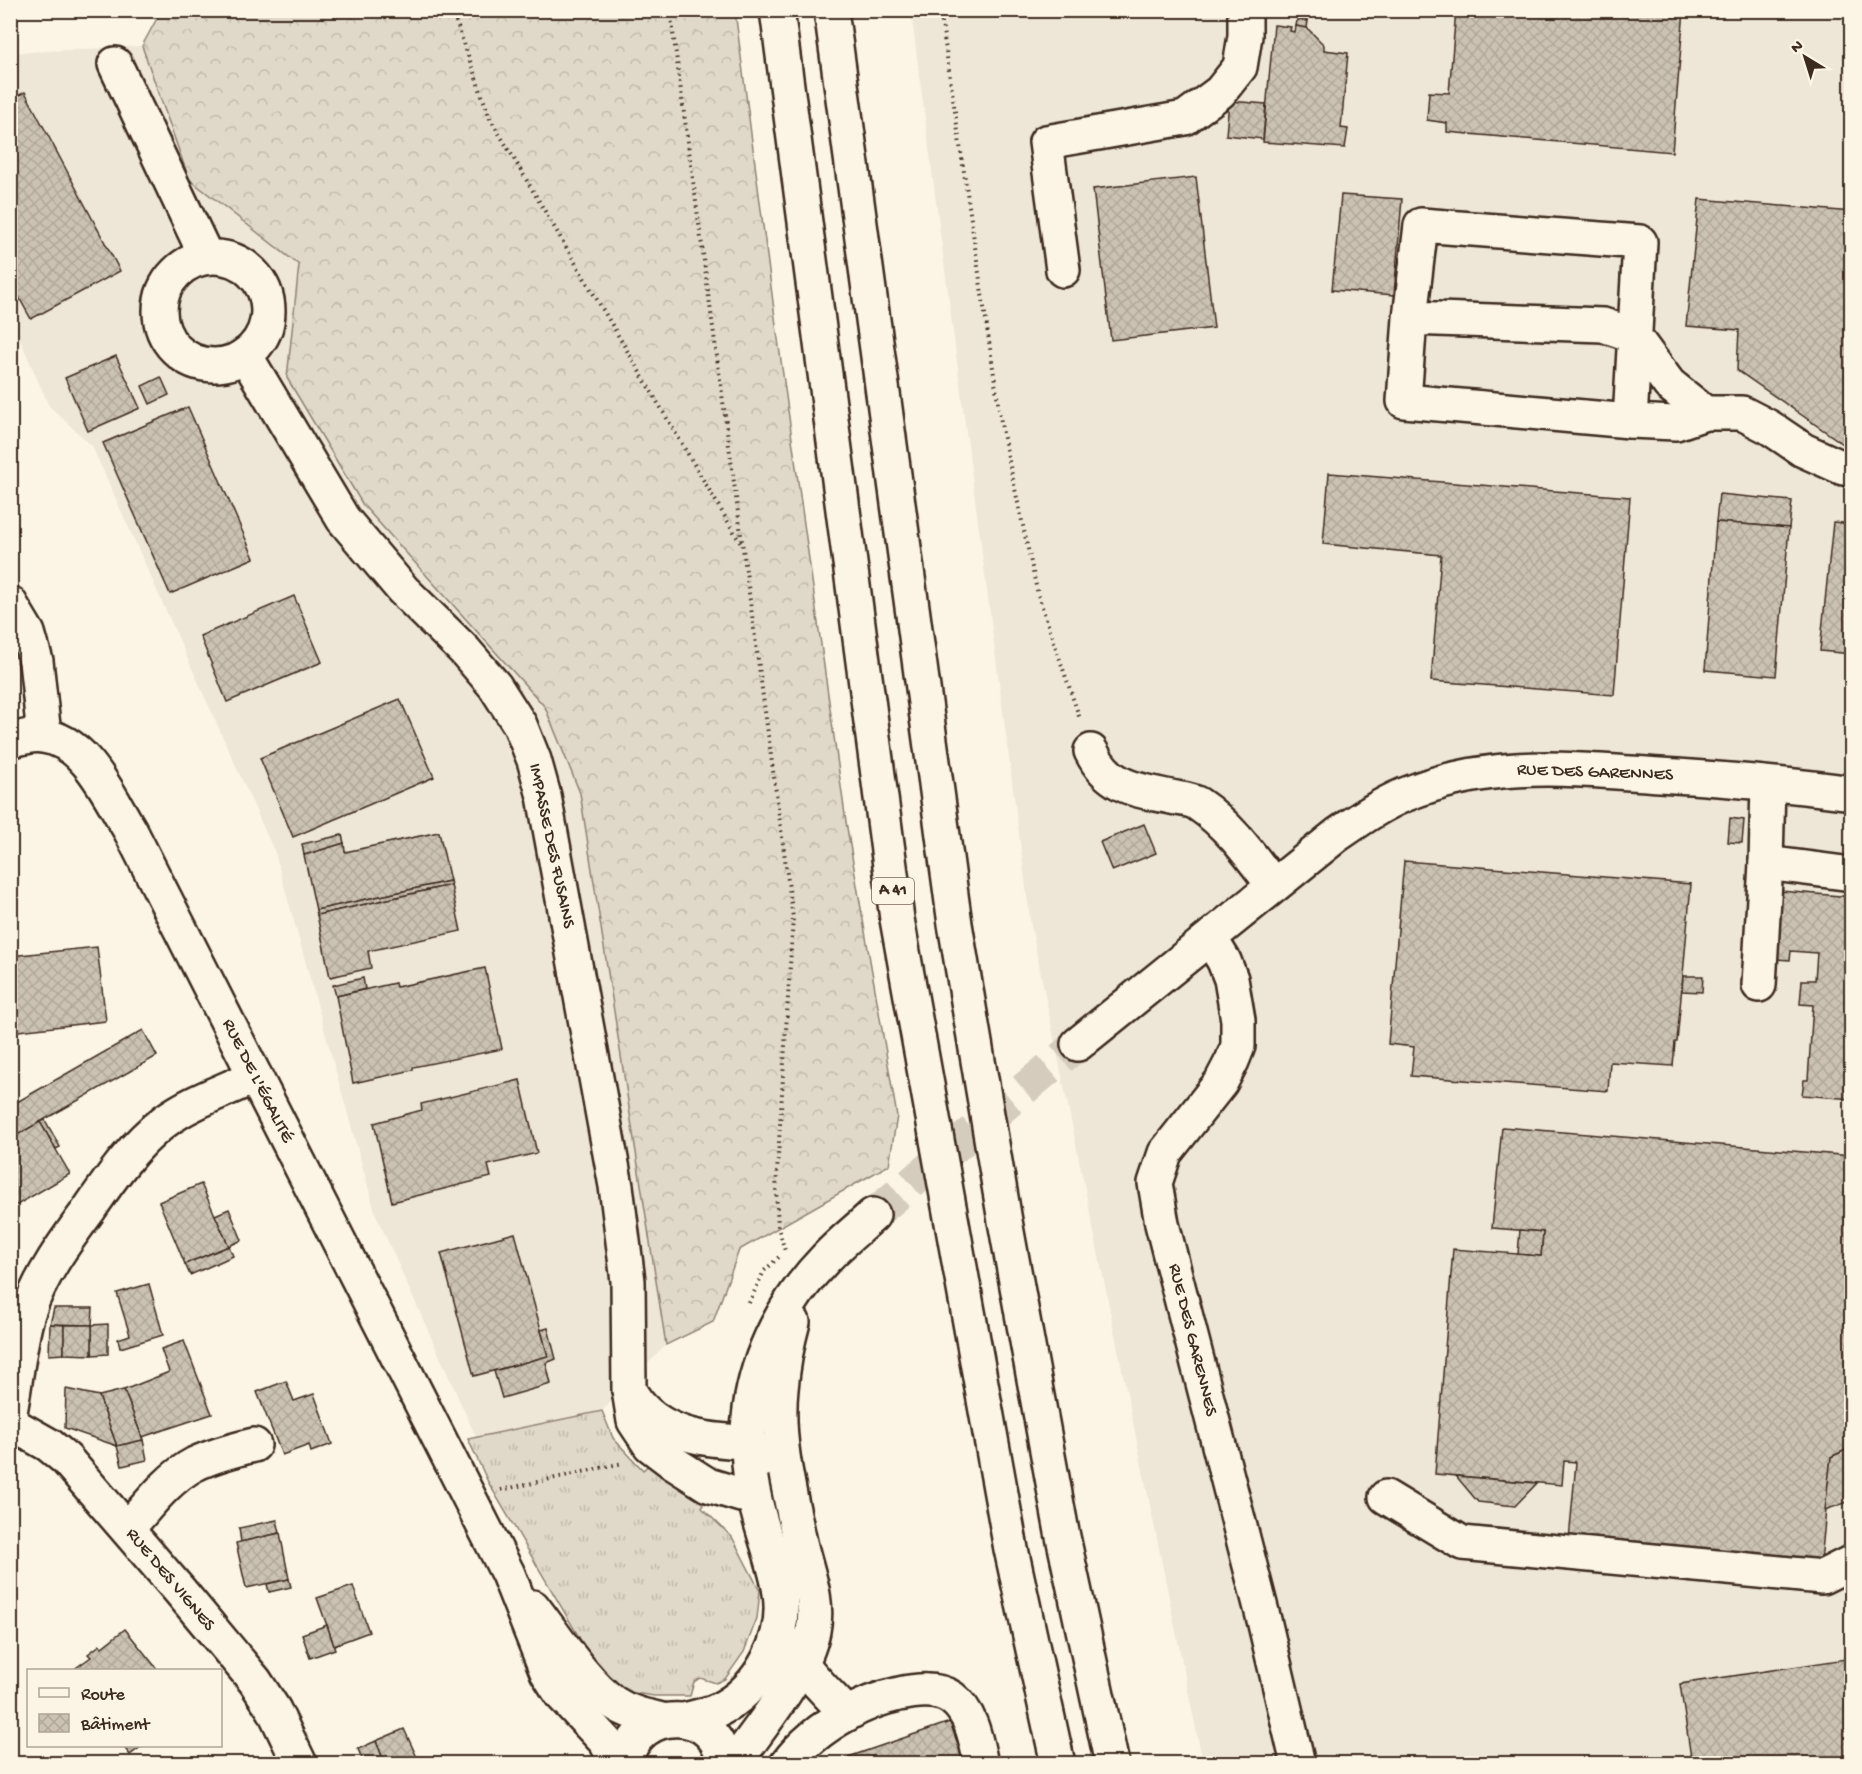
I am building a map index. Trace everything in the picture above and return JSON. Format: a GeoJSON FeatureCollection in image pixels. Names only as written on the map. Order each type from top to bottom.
{"type":"FeatureCollection","features":[{"type":"Feature","properties":{"kind":"main road","name":"A 41"},"geometry":{"type":"LineString","coordinates":[[777,10],[897,919],[1011,1549],[1058,1764]]}},
{"type":"Feature","properties":{"kind":"main road"},"geometry":{"type":"LineString","coordinates":[[831,10],[955,924],[1005,1221],[1062,1532],[1112,1764]]}},
{"type":"Feature","properties":{"kind":"main road"},"geometry":{"type":"LineString","coordinates":[[1063,270],[1046,142],[1185,118],[1220,92],[1240,67],[1245,36],[1245,10]]}},
{"type":"Feature","properties":{"kind":"main road"},"geometry":{"type":"LineString","coordinates":[[115,64],[206,256]]}},
{"type":"Feature","properties":{"kind":"main road"},"geometry":{"type":"LineString","coordinates":[[1630,421],[1633,335],[1640,242],[1421,225],[1410,318],[1404,401],[1630,421],[1676,423],[1705,413],[1742,413],[1769,427],[1803,450],[1843,468],[1851,467]]}},
{"type":"Feature","properties":{"kind":"main road"},"geometry":{"type":"LineString","coordinates":[[206,256],[225,257],[242,263],[255,275],[265,291],[268,308],[266,326],[258,342],[245,355],[228,363],[213,365],[197,363],[177,350],[163,331],[159,308],[165,285],[176,271],[206,256]]}},
{"type":"Feature","properties":{"kind":"main road"},"geometry":{"type":"LineString","coordinates":[[1410,318],[1604,325],[1633,335],[1669,384],[1705,413]]}},
{"type":"Feature","properties":{"kind":"main road","name":"IMPASSE DES FUSAINS"},"geometry":{"type":"LineString","coordinates":[[245,355],[343,519],[403,590],[465,651],[495,686],[520,725],[534,760],[546,804],[616,1186],[628,1281],[629,1390],[634,1421],[650,1445],[708,1485],[741,1495],[753,1494]]}},
{"type":"Feature","properties":{"kind":"main road"},"geometry":{"type":"LineString","coordinates":[[10,603],[28,633],[36,662],[44,735],[10,741]]}},
{"type":"Feature","properties":{"kind":"main road","name":"RUE DE L'ÉGALITÉ"},"geometry":{"type":"LineString","coordinates":[[44,735],[69,744],[97,774],[130,830],[508,1574],[548,1672],[561,1694],[606,1742],[617,1764]]}},
{"type":"Feature","properties":{"kind":"main road"},"geometry":{"type":"LineString","coordinates":[[1091,751],[1098,766],[1116,780],[1141,792],[1195,802],[1218,819],[1273,885]]}},
{"type":"Feature","properties":{"kind":"main road","name":"RUE DES GARENNES"},"geometry":{"type":"LineString","coordinates":[[1078,1044],[1337,835],[1402,795],[1440,782],[1474,773],[1511,769],[1570,769],[1768,784],[1851,793]]}},
{"type":"Feature","properties":{"kind":"main road"},"geometry":{"type":"LineString","coordinates":[[1759,985],[1768,784]]}},
{"type":"Feature","properties":{"kind":"main road"},"geometry":{"type":"LineString","coordinates":[[1766,862],[1851,874]]}},
{"type":"Feature","properties":{"kind":"main road","name":"RUE DES GARENNES"},"geometry":{"type":"LineString","coordinates":[[1210,938],[1224,961],[1231,979],[1238,1020],[1238,1046],[1221,1082],[1165,1153],[1155,1183],[1162,1224],[1264,1620],[1298,1764]]}},
{"type":"Feature","properties":{"kind":"main road"},"geometry":{"type":"LineString","coordinates":[[10,1412],[28,1314],[38,1291],[51,1265],[120,1165],[166,1120],[255,1076]]}},
{"type":"Feature","properties":{"kind":"main road"},"geometry":{"type":"LineString","coordinates":[[847,1714],[793,1652],[791,1644],[795,1619],[780,1588],[753,1494],[749,1442],[750,1409],[759,1367],[774,1329],[801,1287],[826,1258],[873,1215]]}},
{"type":"Feature","properties":{"kind":"main road"},"geometry":{"type":"LineString","coordinates":[[734,1764],[786,1689],[801,1663],[813,1632],[812,1583],[800,1545],[783,1455],[780,1390],[801,1287]]}},
{"type":"Feature","properties":{"kind":"main road"},"geometry":{"type":"LineString","coordinates":[[629,1390],[647,1414],[690,1437],[722,1442],[749,1442]]}},
{"type":"Feature","properties":{"kind":"main road","name":"RUE DES VIGNES"},"geometry":{"type":"LineString","coordinates":[[10,1423],[50,1445],[127,1529],[255,1681],[274,1710],[300,1764]]}},
{"type":"Feature","properties":{"kind":"main road"},"geometry":{"type":"LineString","coordinates":[[749,1442],[763,1461],[782,1522],[800,1545]]}},
{"type":"Feature","properties":{"kind":"main road"},"geometry":{"type":"LineString","coordinates":[[127,1529],[167,1486],[193,1465],[222,1453],[254,1445]]}},
{"type":"Feature","properties":{"kind":"main road"},"geometry":{"type":"LineString","coordinates":[[1386,1497],[1462,1543],[1822,1577],[1851,1562]]}},
{"type":"Feature","properties":{"kind":"main road","name":"RUE DE L'ÉGALITÉ"},"geometry":{"type":"LineString","coordinates":[[508,1574],[585,1676],[598,1689],[615,1703],[632,1712],[674,1720]]}},
{"type":"Feature","properties":{"kind":"main road"},"geometry":{"type":"LineString","coordinates":[[625,1764],[628,1750],[634,1739],[651,1724],[716,1711],[743,1692],[763,1671],[773,1650],[779,1628],[782,1609],[780,1588]]}},
{"type":"Feature","properties":{"kind":"main road"},"geometry":{"type":"LineString","coordinates":[[787,1764],[808,1742],[847,1714],[874,1702],[902,1694],[932,1690],[952,1698],[967,1715],[981,1764]]}},
{"type":"Feature","properties":{"kind":"main road"},"geometry":{"type":"LineString","coordinates":[[674,1720],[696,1724],[713,1738],[723,1764]]}},
{"type":"Feature","properties":{"kind":"path"},"geometry":{"type":"LineString","coordinates":[[452,10],[490,118],[742,546]]}},
{"type":"Feature","properties":{"kind":"path"},"geometry":{"type":"LineString","coordinates":[[670,10],[793,918],[776,1189],[778,1227],[785,1252],[801,1287]]}},
{"type":"Feature","properties":{"kind":"path"},"geometry":{"type":"LineString","coordinates":[[940,10],[1002,429],[1038,595],[1091,751]]}},
{"type":"Feature","properties":{"kind":"path"},"geometry":{"type":"LineString","coordinates":[[500,1491],[628,1462]]}},
{"type":"Feature","properties":{"kind":"shaded area"},"geometry":{"type":"Polygon","coordinates":[[[911,11],[1851,11],[1851,1763],[1203,1763],[1031,926],[911,11]]]}},
{"type":"Feature","properties":{"kind":"shaded area"},"geometry":{"type":"Polygon","coordinates":[[[142,46],[189,179],[299,264],[287,378],[363,505],[545,707],[580,793],[666,1345],[602,1411],[476,1437],[376,1215],[275,853],[92,446],[49,406],[11,319],[10,53],[142,46]]]}},
{"type":"Feature","properties":{"kind":"green space"},"geometry":{"type":"Polygon","coordinates":[[[161,11],[735,11],[776,325],[846,822],[897,1116],[889,1165],[739,1250],[713,1322],[666,1345],[580,793],[545,707],[363,505],[287,378],[299,265],[189,179],[142,46],[161,11]]]}},
{"type":"Feature","properties":{"kind":"green space"},"geometry":{"type":"Polygon","coordinates":[[[602,1411],[613,1438],[643,1470],[653,1461],[705,1496],[702,1508],[732,1537],[760,1591],[757,1618],[744,1652],[725,1679],[716,1683],[700,1678],[694,1682],[690,1696],[654,1696],[628,1692],[603,1678],[488,1482],[468,1439],[602,1411]]]}},
{"type":"Feature","properties":{"kind":"building"},"geometry":{"type":"Polygon","coordinates":[[[1456,10],[1684,10],[1672,152],[1447,132],[1447,123],[1427,120],[1429,92],[1449,93],[1456,10]]]}},
{"type":"Feature","properties":{"kind":"building"},"geometry":{"type":"Polygon","coordinates":[[[1297,20],[1308,21],[1307,28],[1296,26],[1297,20]]]}},
{"type":"Feature","properties":{"kind":"building"},"geometry":{"type":"Polygon","coordinates":[[[1274,25],[1291,27],[1290,31],[1295,32],[1296,26],[1307,28],[1324,45],[1324,50],[1348,53],[1341,128],[1348,129],[1345,148],[1263,142],[1274,25]]]}},
{"type":"Feature","properties":{"kind":"building"},"geometry":{"type":"Polygon","coordinates":[[[25,92],[120,271],[31,319],[10,281],[10,100],[25,92]]]}},
{"type":"Feature","properties":{"kind":"building"},"geometry":{"type":"Polygon","coordinates":[[[1229,101],[1266,104],[1263,139],[1226,135],[1229,101]]]}},
{"type":"Feature","properties":{"kind":"building"},"geometry":{"type":"Polygon","coordinates":[[[1196,177],[1214,328],[1111,340],[1093,189],[1196,177]]]}},
{"type":"Feature","properties":{"kind":"building"},"geometry":{"type":"Polygon","coordinates":[[[1341,195],[1402,199],[1394,295],[1332,290],[1341,195]]]}},
{"type":"Feature","properties":{"kind":"building"},"geometry":{"type":"Polygon","coordinates":[[[1699,199],[1852,212],[1852,444],[1849,448],[1737,370],[1739,330],[1686,326],[1699,199]]]}},
{"type":"Feature","properties":{"kind":"building"},"geometry":{"type":"Polygon","coordinates":[[[116,356],[140,408],[88,431],[65,378],[116,356]]]}},
{"type":"Feature","properties":{"kind":"building"},"geometry":{"type":"Polygon","coordinates":[[[161,377],[169,395],[150,404],[142,386],[161,377]]]}},
{"type":"Feature","properties":{"kind":"building"},"geometry":{"type":"Polygon","coordinates":[[[188,407],[254,558],[170,594],[103,443],[188,407]]]}},
{"type":"Feature","properties":{"kind":"building"},"geometry":{"type":"Polygon","coordinates":[[[1329,473],[1630,497],[1614,695],[1431,681],[1441,555],[1323,544],[1329,473]]]}},
{"type":"Feature","properties":{"kind":"building"},"geometry":{"type":"Polygon","coordinates":[[[1719,494],[1792,501],[1789,528],[1716,522],[1719,494]]]}},
{"type":"Feature","properties":{"kind":"building"},"geometry":{"type":"Polygon","coordinates":[[[1716,522],[1789,528],[1776,676],[1705,670],[1716,522]]]}},
{"type":"Feature","properties":{"kind":"building"},"geometry":{"type":"Polygon","coordinates":[[[1833,522],[1852,524],[1852,654],[1820,651],[1833,522]]]}},
{"type":"Feature","properties":{"kind":"building"},"geometry":{"type":"Polygon","coordinates":[[[294,596],[322,662],[227,702],[200,636],[294,596]]]}},
{"type":"Feature","properties":{"kind":"building"},"geometry":{"type":"Polygon","coordinates":[[[400,699],[434,777],[293,837],[260,758],[400,699]]]}},
{"type":"Feature","properties":{"kind":"building"},"geometry":{"type":"Polygon","coordinates":[[[1730,818],[1744,820],[1742,843],[1728,842],[1730,818]]]}},
{"type":"Feature","properties":{"kind":"building"},"geometry":{"type":"Polygon","coordinates":[[[1144,824],[1156,853],[1112,871],[1100,842],[1144,824]]]}},
{"type":"Feature","properties":{"kind":"building"},"geometry":{"type":"Polygon","coordinates":[[[439,832],[450,881],[316,910],[304,855],[344,843],[345,852],[439,832]]]}},
{"type":"Feature","properties":{"kind":"building"},"geometry":{"type":"Polygon","coordinates":[[[342,835],[344,843],[304,855],[302,844],[342,835]]]}},
{"type":"Feature","properties":{"kind":"building"},"geometry":{"type":"Polygon","coordinates":[[[1404,861],[1691,884],[1673,1066],[1610,1062],[1608,1091],[1411,1076],[1414,1047],[1388,1044],[1404,861]]]}},
{"type":"Feature","properties":{"kind":"building"},"geometry":{"type":"Polygon","coordinates":[[[450,881],[451,885],[317,915],[316,910],[450,881]]]}},
{"type":"Feature","properties":{"kind":"building"},"geometry":{"type":"Polygon","coordinates":[[[451,885],[461,931],[368,951],[371,968],[330,977],[317,915],[451,885]]]}},
{"type":"Feature","properties":{"kind":"building"},"geometry":{"type":"Polygon","coordinates":[[[1780,891],[1852,897],[1852,1099],[1802,1095],[1804,1080],[1808,1080],[1813,1005],[1800,1004],[1802,980],[1815,980],[1817,953],[1791,951],[1790,960],[1776,959],[1780,891]]]}},
{"type":"Feature","properties":{"kind":"building"},"geometry":{"type":"Polygon","coordinates":[[[97,947],[106,1021],[10,1032],[10,956],[97,947]]]}},
{"type":"Feature","properties":{"kind":"building"},"geometry":{"type":"Polygon","coordinates":[[[485,968],[502,1049],[413,1067],[413,1070],[353,1083],[336,996],[395,983],[396,987],[485,968]]]}},
{"type":"Feature","properties":{"kind":"building"},"geometry":{"type":"Polygon","coordinates":[[[1683,976],[1703,976],[1702,992],[1682,991],[1683,976]]]}},
{"type":"Feature","properties":{"kind":"building"},"geometry":{"type":"Polygon","coordinates":[[[363,978],[365,989],[336,996],[333,985],[363,978]]]}},
{"type":"Feature","properties":{"kind":"building"},"geometry":{"type":"Polygon","coordinates":[[[143,1030],[157,1056],[10,1139],[10,1106],[143,1030]]]}},
{"type":"Feature","properties":{"kind":"building"},"geometry":{"type":"Polygon","coordinates":[[[520,1080],[537,1153],[488,1165],[491,1177],[392,1202],[374,1123],[422,1110],[421,1104],[520,1080]]]}},
{"type":"Feature","properties":{"kind":"building"},"geometry":{"type":"Polygon","coordinates":[[[45,1120],[60,1147],[56,1149],[40,1122],[45,1120]]]}},
{"type":"Feature","properties":{"kind":"building"},"geometry":{"type":"Polygon","coordinates":[[[40,1122],[70,1174],[10,1209],[10,1139],[40,1122]]]}},
{"type":"Feature","properties":{"kind":"building"},"geometry":{"type":"Polygon","coordinates":[[[1502,1127],[1852,1156],[1852,1211],[1847,1257],[1852,1260],[1852,1447],[1831,1457],[1821,1562],[1569,1540],[1576,1462],[1564,1461],[1562,1485],[1435,1474],[1453,1249],[1541,1256],[1543,1232],[1492,1228],[1502,1127]]]}},
{"type":"Feature","properties":{"kind":"building"},"geometry":{"type":"Polygon","coordinates":[[[201,1184],[229,1246],[185,1264],[159,1202],[201,1184]]]}},
{"type":"Feature","properties":{"kind":"building"},"geometry":{"type":"Polygon","coordinates":[[[229,1209],[242,1240],[229,1246],[215,1215],[229,1209]]]}},
{"type":"Feature","properties":{"kind":"building"},"geometry":{"type":"Polygon","coordinates":[[[1520,1230],[1543,1232],[1541,1256],[1518,1254],[1520,1230]]]}},
{"type":"Feature","properties":{"kind":"building"},"geometry":{"type":"Polygon","coordinates":[[[515,1233],[548,1356],[474,1376],[441,1253],[515,1233]]]}},
{"type":"Feature","properties":{"kind":"building"},"geometry":{"type":"Polygon","coordinates":[[[229,1246],[233,1256],[190,1275],[185,1264],[229,1246]]]}},
{"type":"Feature","properties":{"kind":"building"},"geometry":{"type":"Polygon","coordinates":[[[149,1284],[163,1335],[120,1348],[118,1339],[130,1335],[117,1293],[149,1284]]]}},
{"type":"Feature","properties":{"kind":"building"},"geometry":{"type":"Polygon","coordinates":[[[54,1308],[93,1308],[92,1325],[50,1324],[54,1308]]]}},
{"type":"Feature","properties":{"kind":"building"},"geometry":{"type":"Polygon","coordinates":[[[50,1324],[64,1325],[64,1354],[49,1355],[50,1324]]]}},
{"type":"Feature","properties":{"kind":"building"},"geometry":{"type":"Polygon","coordinates":[[[108,1324],[108,1354],[92,1355],[92,1325],[108,1324]]]}},
{"type":"Feature","properties":{"kind":"building"},"geometry":{"type":"Polygon","coordinates":[[[64,1325],[92,1325],[92,1355],[64,1354],[64,1325]]]}},
{"type":"Feature","properties":{"kind":"building"},"geometry":{"type":"Polygon","coordinates":[[[548,1328],[556,1359],[546,1363],[551,1384],[502,1398],[494,1371],[548,1356],[541,1330],[548,1328]]]}},
{"type":"Feature","properties":{"kind":"building"},"geometry":{"type":"Polygon","coordinates":[[[184,1341],[212,1414],[142,1437],[124,1390],[169,1372],[161,1349],[184,1341]]]}},
{"type":"Feature","properties":{"kind":"building"},"geometry":{"type":"Polygon","coordinates":[[[286,1381],[294,1401],[314,1394],[332,1444],[311,1452],[309,1445],[282,1455],[257,1392],[286,1381]]]}},
{"type":"Feature","properties":{"kind":"building"},"geometry":{"type":"Polygon","coordinates":[[[66,1389],[99,1396],[117,1446],[65,1428],[66,1389]]]}},
{"type":"Feature","properties":{"kind":"building"},"geometry":{"type":"Polygon","coordinates":[[[124,1390],[143,1440],[117,1446],[99,1396],[124,1390]]]}},
{"type":"Feature","properties":{"kind":"building"},"geometry":{"type":"Polygon","coordinates":[[[143,1440],[147,1460],[122,1466],[117,1446],[143,1440]]]}},
{"type":"Feature","properties":{"kind":"building"},"geometry":{"type":"Polygon","coordinates":[[[1852,1447],[1851,1501],[1825,1510],[1831,1457],[1852,1447]]]}},
{"type":"Feature","properties":{"kind":"building"},"geometry":{"type":"Polygon","coordinates":[[[1456,1476],[1537,1483],[1515,1506],[1478,1502],[1456,1476]]]}},
{"type":"Feature","properties":{"kind":"building"},"geometry":{"type":"Polygon","coordinates":[[[277,1520],[280,1533],[241,1542],[239,1528],[277,1520]]]}},
{"type":"Feature","properties":{"kind":"building"},"geometry":{"type":"Polygon","coordinates":[[[280,1533],[289,1579],[246,1588],[236,1543],[280,1533]]]}},
{"type":"Feature","properties":{"kind":"building"},"geometry":{"type":"Polygon","coordinates":[[[289,1579],[291,1587],[269,1592],[267,1584],[289,1579]]]}},
{"type":"Feature","properties":{"kind":"building"},"geometry":{"type":"Polygon","coordinates":[[[353,1586],[369,1632],[334,1645],[317,1598],[353,1586]]]}},
{"type":"Feature","properties":{"kind":"building"},"geometry":{"type":"Polygon","coordinates":[[[327,1625],[335,1649],[310,1658],[302,1634],[327,1625]]]}},
{"type":"Feature","properties":{"kind":"building"},"geometry":{"type":"Polygon","coordinates":[[[125,1629],[157,1669],[74,1669],[91,1657],[88,1654],[100,1645],[102,1647],[125,1629]]]}},
{"type":"Feature","properties":{"kind":"building"},"geometry":{"type":"Polygon","coordinates":[[[1852,1658],[1852,1764],[1692,1764],[1680,1684],[1852,1658]]]}},
{"type":"Feature","properties":{"kind":"building"},"geometry":{"type":"Polygon","coordinates":[[[950,1722],[965,1764],[828,1764],[950,1722]]]}},
{"type":"Feature","properties":{"kind":"building"},"geometry":{"type":"Polygon","coordinates":[[[404,1729],[420,1764],[385,1764],[376,1741],[404,1729]]]}},
{"type":"Feature","properties":{"kind":"building"},"geometry":{"type":"Polygon","coordinates":[[[376,1741],[385,1764],[364,1764],[358,1749],[376,1741]]]}},
{"type":"Feature","properties":{"kind":"building"},"geometry":{"type":"Polygon","coordinates":[[[124,1747],[141,1747],[130,1755],[124,1747]]]}},
{"type":"Feature","properties":{"kind":"tunnel"},"geometry":{"type":"LineString","coordinates":[[873,1215],[1078,1044]]}}]}
